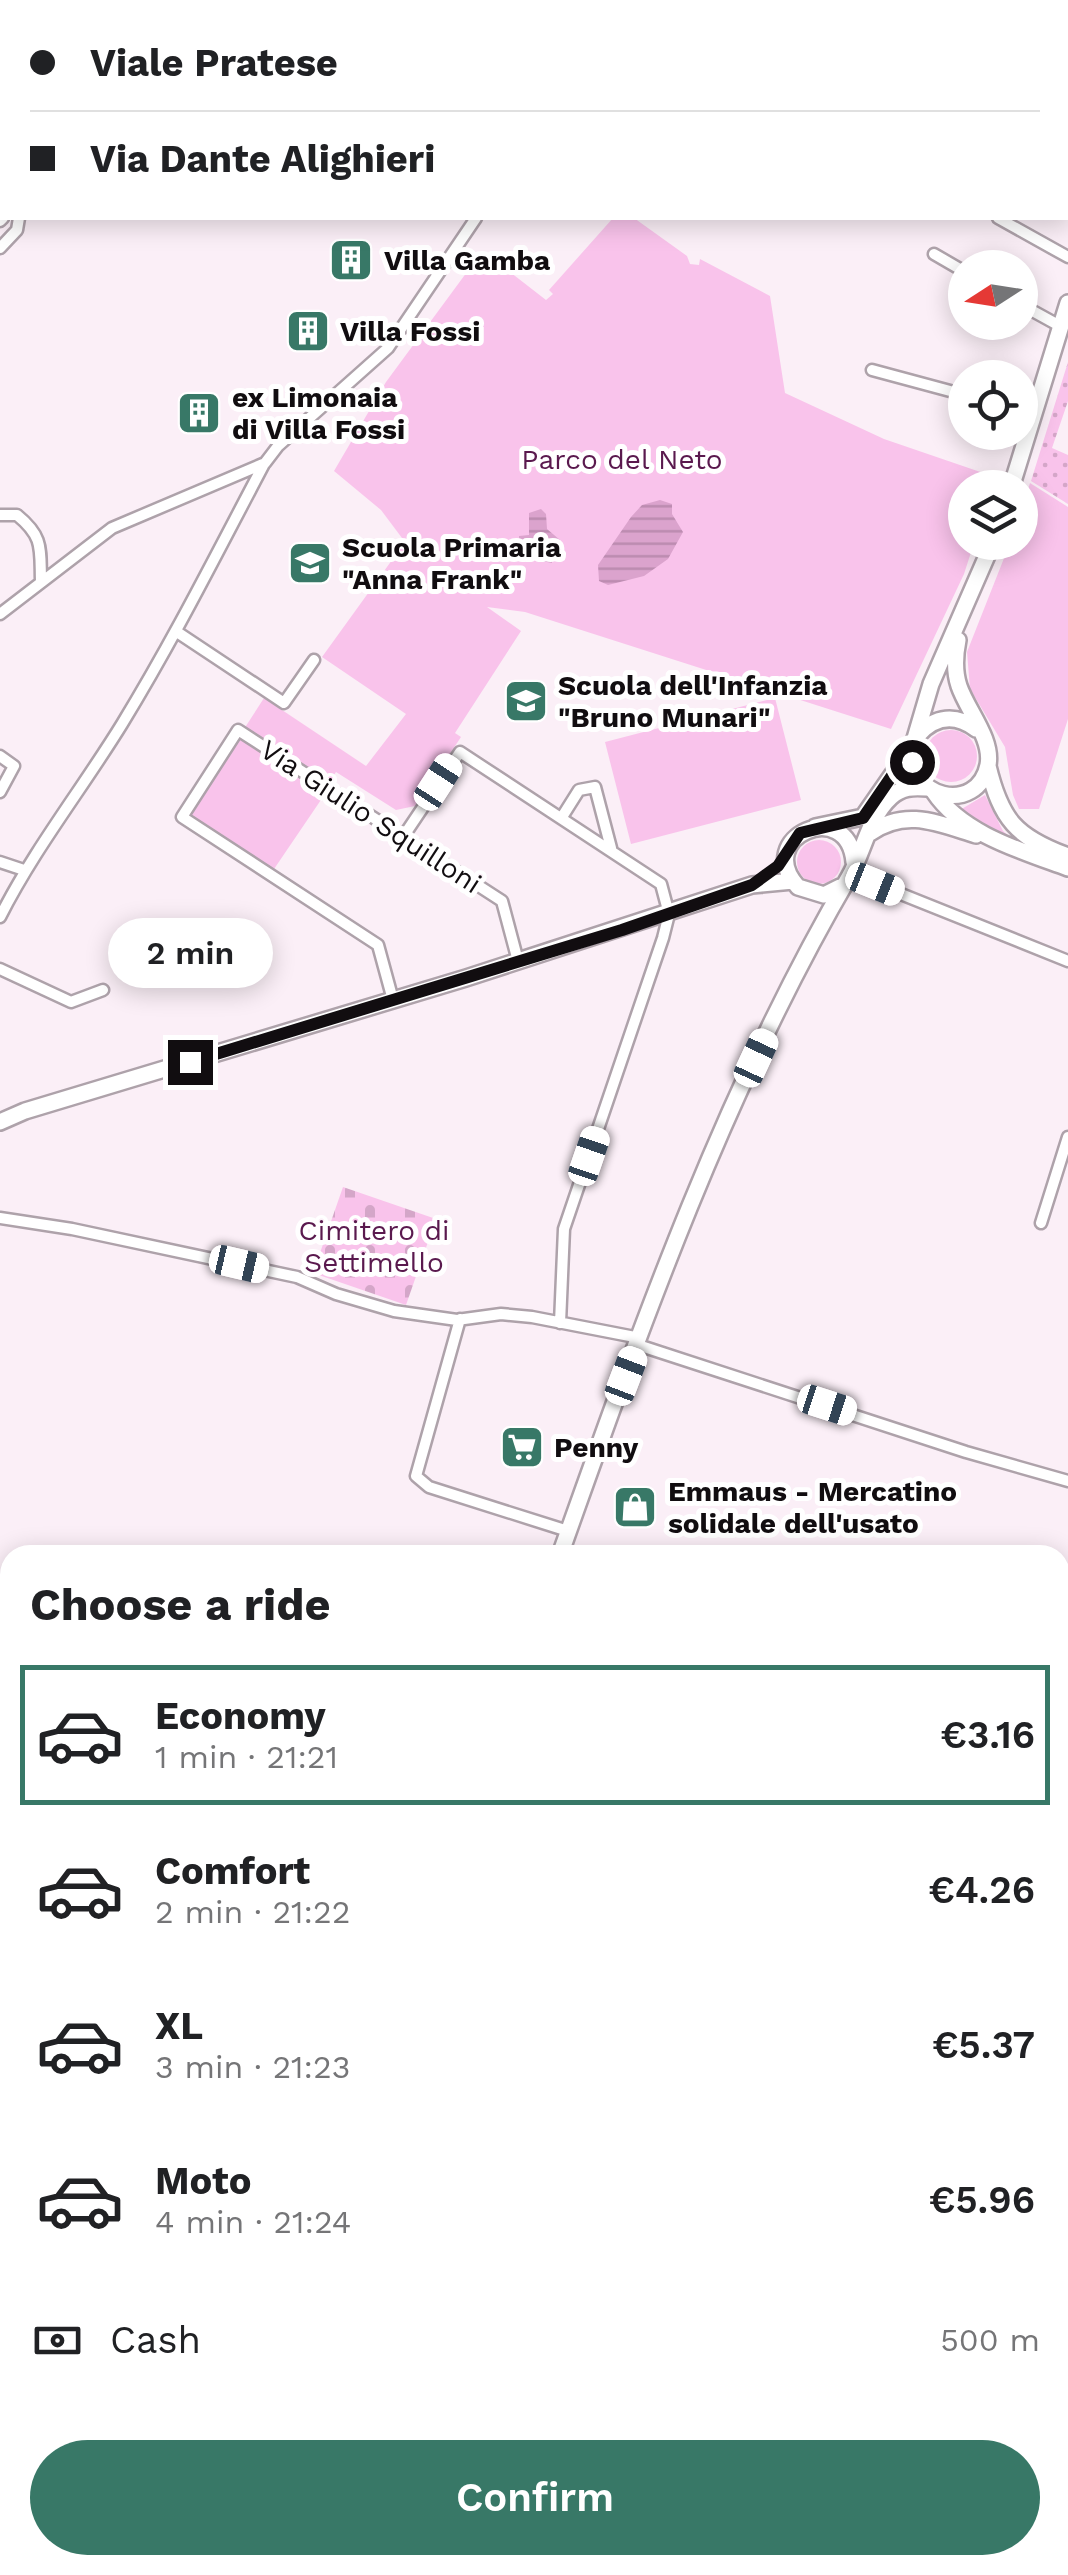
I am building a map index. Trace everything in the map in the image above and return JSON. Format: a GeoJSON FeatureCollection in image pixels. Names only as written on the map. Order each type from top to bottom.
{"type":"FeatureCollection","features":[{"type":"Feature","properties":{"kind":"main road"},"geometry":{"type":"LineString","coordinates":[[1038,382],[1065,316]]}},
{"type":"Feature","properties":{"kind":"main road"},"geometry":{"type":"LineString","coordinates":[[986,560],[932,684],[914,743],[914,769],[947,808],[996,841]]}},
{"type":"Feature","properties":{"kind":"main road"},"geometry":{"type":"LineString","coordinates":[[964,617],[956,650],[957,680],[988,748],[988,766],[1002,810],[1017,830],[1033,842],[1068,856]]}},
{"type":"Feature","properties":{"kind":"main road"},"geometry":{"type":"LineString","coordinates":[[0,1122],[752,885],[769,874],[800,833],[863,818],[926,726],[944,718],[964,721],[979,732]]}},
{"type":"Feature","properties":{"kind":"main road"},"geometry":{"type":"LineString","coordinates":[[563,1545],[716,1142],[813,936],[867,836],[894,794],[906,788],[948,796],[963,793],[976,785],[988,766]]}},
{"type":"Feature","properties":{"kind":"main road"},"geometry":{"type":"LineString","coordinates":[[867,836],[890,821],[920,818],[1068,868]]}},
{"type":"Feature","properties":{"kind":"main road"},"geometry":{"type":"LineString","coordinates":[[752,885],[799,886],[824,894],[849,874],[853,853],[843,836],[835,830],[815,827]]}},
{"type":"Feature","properties":{"kind":"main road"},"geometry":{"type":"LineString","coordinates":[[787,854],[788,873],[814,916],[813,936]]}},
{"type":"Feature","properties":{"kind":"main road"},"geometry":{"type":"LineString","coordinates":[[0,1113],[25,1111]]}},
{"type":"Feature","properties":{"kind":"street"},"geometry":{"type":"LineString","coordinates":[[0,248],[18,230],[19,220]]}},
{"type":"Feature","properties":{"kind":"street"},"geometry":{"type":"LineString","coordinates":[[0,917],[24,870],[119,729],[177,632],[264,463],[390,345],[475,220]]}},
{"type":"Feature","properties":{"kind":"street"},"geometry":{"type":"LineString","coordinates":[[1002,220],[1068,257]]}},
{"type":"Feature","properties":{"kind":"street"},"geometry":{"type":"LineString","coordinates":[[934,254],[948,262]]}},
{"type":"Feature","properties":{"kind":"street"},"geometry":{"type":"LineString","coordinates":[[1038,309],[1065,316]]}},
{"type":"Feature","properties":{"kind":"street"},"geometry":{"type":"LineString","coordinates":[[872,370],[948,390]]}},
{"type":"Feature","properties":{"kind":"street"},"geometry":{"type":"LineString","coordinates":[[0,614],[112,528],[264,463]]}},
{"type":"Feature","properties":{"kind":"street"},"geometry":{"type":"LineString","coordinates":[[0,515],[17,514],[35,531],[41,581]]}},
{"type":"Feature","properties":{"kind":"street"},"geometry":{"type":"LineString","coordinates":[[177,632],[284,703],[314,660]]}},
{"type":"Feature","properties":{"kind":"street","name":"Via Giulio Squilloni"},"geometry":{"type":"LineString","coordinates":[[394,1000],[378,945],[182,817],[238,730],[502,901],[518,961]]}},
{"type":"Feature","properties":{"kind":"street"},"geometry":{"type":"LineString","coordinates":[[402,837],[459,752],[658,880],[669,914],[564,1228],[560,1323]]}},
{"type":"Feature","properties":{"kind":"street"},"geometry":{"type":"LineString","coordinates":[[0,756],[14,766],[0,792]]}},
{"type":"Feature","properties":{"kind":"street"},"geometry":{"type":"LineString","coordinates":[[562,817],[579,790],[595,787],[611,850]]}},
{"type":"Feature","properties":{"kind":"street"},"geometry":{"type":"LineString","coordinates":[[0,862],[24,870]]}},
{"type":"Feature","properties":{"kind":"street"},"geometry":{"type":"LineString","coordinates":[[849,874],[1068,960]]}},
{"type":"Feature","properties":{"kind":"street"},"geometry":{"type":"LineString","coordinates":[[0,970],[71,1002],[104,990]]}},
{"type":"Feature","properties":{"kind":"street"},"geometry":{"type":"LineString","coordinates":[[1041,1223],[1068,1137]]}},
{"type":"Feature","properties":{"kind":"street"},"geometry":{"type":"LineString","coordinates":[[0,1218],[226,1260],[297,1277],[336,1294],[394,1310],[460,1320],[502,1314],[639,1342],[966,1452],[1068,1481]]}},
{"type":"Feature","properties":{"kind":"street"},"geometry":{"type":"LineString","coordinates":[[460,1320],[416,1476],[430,1487],[568,1531]]}},
{"type":"Feature","properties":{"kind":"green space","name":"Parco del Neto"},"geometry":{"type":"Polygon","coordinates":[[[611,220],[637,220],[687,256],[690,264],[699,265],[700,259],[770,296],[785,393],[884,439],[975,470],[948,470],[948,560],[969,560],[891,729],[525,612],[487,607],[521,631],[455,733],[461,737],[415,806],[396,810],[336,772],[328,784],[244,729],[264,698],[366,766],[406,714],[322,657],[405,542],[381,510],[334,471],[386,382],[478,257],[488,255],[546,300],[553,294],[549,290],[611,220]]]}},
{"type":"Feature","properties":{"kind":"green space"},"geometry":{"type":"Polygon","coordinates":[[[1068,362],[1068,401],[1052,448],[1068,455],[1068,504],[1038,485],[1038,470],[1034,470],[1068,362]]]}},
{"type":"Feature","properties":{"kind":"green space"},"geometry":{"type":"Polygon","coordinates":[[[1038,488],[1068,507],[1068,719],[1039,809],[1019,809],[1005,747],[970,689],[967,652],[1003,560],[1038,560],[1038,488]]]}},
{"type":"Feature","properties":{"kind":"green space"},"geometry":{"type":"Polygon","coordinates":[[[775,698],[801,800],[631,844],[605,742],[775,698]]]}},
{"type":"Feature","properties":{"kind":"green space"},"geometry":{"type":"Polygon","coordinates":[[[951,730],[969,738],[977,756],[969,774],[951,782],[933,774],[925,756],[933,738],[951,730]]]}},
{"type":"Feature","properties":{"kind":"green space"},"geometry":{"type":"Polygon","coordinates":[[[242,737],[327,791],[272,872],[189,818],[242,737]]]}},
{"type":"Feature","properties":{"kind":"green space"},"geometry":{"type":"Polygon","coordinates":[[[985,795],[1003,831],[1013,840],[1011,844],[960,810],[985,795]]]}},
{"type":"Feature","properties":{"kind":"green space"},"geometry":{"type":"Polygon","coordinates":[[[819,840],[835,846],[841,862],[835,878],[819,884],[803,878],[797,862],[803,846],[819,840]]]}},
{"type":"Feature","properties":{"kind":"green space","name":"Cimitero di Settimello"},"geometry":{"type":"Polygon","coordinates":[[[343,1187],[436,1219],[406,1305],[313,1273],[343,1187]]]}},
{"type":"Feature","properties":{"kind":"shaded area"},"geometry":{"type":"Polygon","coordinates":[[[660,500],[672,504],[672,514],[683,532],[668,559],[644,576],[608,585],[599,581],[598,565],[631,517],[642,505],[660,500]]]}},
{"type":"Feature","properties":{"kind":"shaded area"},"geometry":{"type":"Polygon","coordinates":[[[541,509],[546,514],[547,529],[560,540],[552,553],[552,563],[526,558],[519,547],[519,536],[529,535],[529,513],[541,509]]]}},
{"type":"Feature","properties":{"kind":"place","name":"Villa Gamba"},"geometry":{"type":"Point","coordinates":[351,260]}},
{"type":"Feature","properties":{"kind":"place","name":"Villa Fossi"},"geometry":{"type":"Point","coordinates":[308,331]}},
{"type":"Feature","properties":{"kind":"place","name":"ex Limonaia di Villa Fossi"},"geometry":{"type":"Point","coordinates":[199,413]}},
{"type":"Feature","properties":{"kind":"place","name":"Scuola Primaria \"Anna Frank\""},"geometry":{"type":"Point","coordinates":[310,563]}},
{"type":"Feature","properties":{"kind":"place","name":"Scuola dell'Infanzia \"Bruno Munari\""},"geometry":{"type":"Point","coordinates":[526,701]}},
{"type":"Feature","properties":{"kind":"place","name":"Penny"},"geometry":{"type":"Point","coordinates":[522,1447]}},
{"type":"Feature","properties":{"kind":"place","name":"Emmaus - Mercatino solidale dell'usato"},"geometry":{"type":"Point","coordinates":[635,1507]}},
{"type":"Feature","properties":{"kind":"route"},"geometry":{"type":"LineString","coordinates":[[190,1062],[622,930],[752,885],[778,866],[800,833],[863,818],[913,745],[912,762]]}}]}
